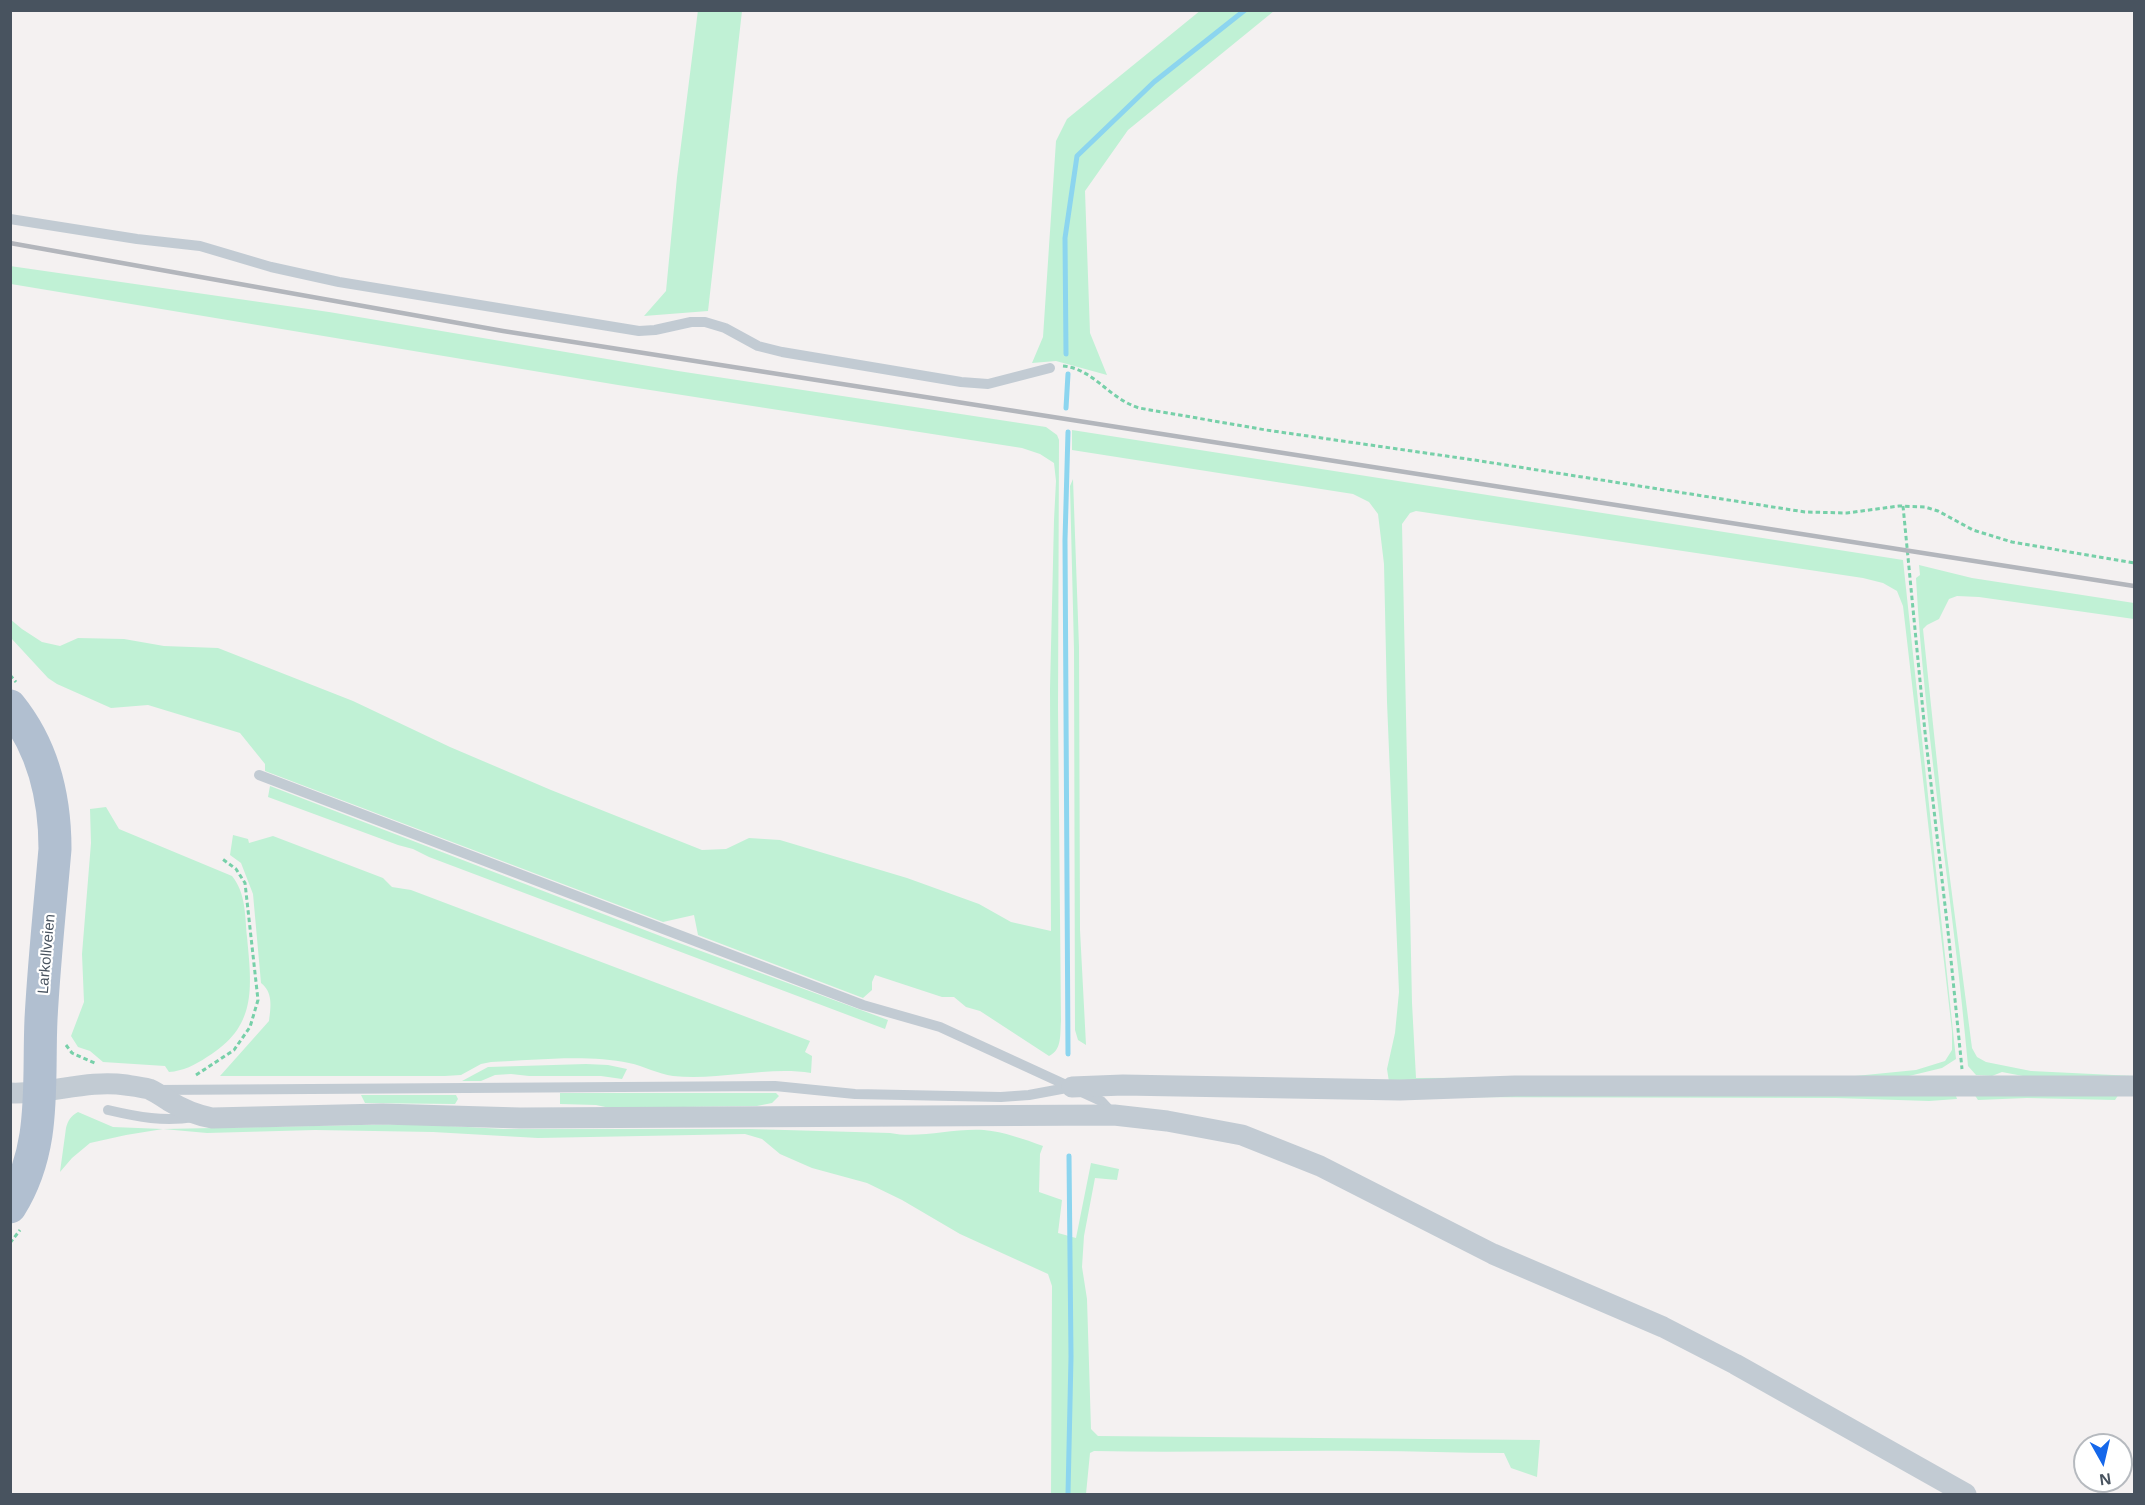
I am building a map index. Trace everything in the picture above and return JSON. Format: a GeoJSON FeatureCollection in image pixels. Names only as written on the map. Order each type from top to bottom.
{"type":"FeatureCollection","features":[{"type":"Feature","properties":{"kind":"main road","name":"Larkollveien"},"geometry":{"type":"LineString","coordinates":[[10,705],[30,735],[45,772],[53,803],[55,827],[41,1019],[25,1092],[38,1134],[26,1177],[10,1207]]}},
{"type":"Feature","properties":{"kind":"street"},"geometry":{"type":"LineString","coordinates":[[25,1092],[98,1084],[160,1090],[180,1108],[212,1118],[382,1114],[520,1118],[1114,1115],[1167,1121],[1242,1135],[1320,1166],[1493,1254],[1663,1327],[1735,1364],[1966,1494]]}},
{"type":"Feature","properties":{"kind":"street"},"geometry":{"type":"LineString","coordinates":[[1072,1087],[1123,1084],[1400,1090],[1515,1086],[2134,1086]]}},
{"type":"Feature","properties":{"kind":"lane"},"geometry":{"type":"LineString","coordinates":[[10,219],[200,246],[272,267],[339,282],[639,331],[691,322],[705,322],[725,328],[758,346],[782,352],[961,382],[988,384],[1050,368]]}},
{"type":"Feature","properties":{"kind":"lane"},"geometry":{"type":"LineString","coordinates":[[259,775],[852,1001],[940,1027],[1101,1101],[1114,1115]]}},
{"type":"Feature","properties":{"kind":"lane"},"geometry":{"type":"LineString","coordinates":[[160,1090],[776,1086],[855,1094],[1001,1097],[1029,1095],[1072,1087]]}},
{"type":"Feature","properties":{"kind":"lane"},"geometry":{"type":"LineString","coordinates":[[108,1110],[145,1119],[178,1120],[200,1116]]}},
{"type":"Feature","properties":{"kind":"path"},"geometry":{"type":"LineString","coordinates":[[1050,368],[1074,367],[1085,372],[1114,397],[1139,408],[1266,430],[1474,459],[1805,512],[1847,513],[1904,506],[1925,507],[1938,511],[1973,530],[2012,542],[2134,563]]}},
{"type":"Feature","properties":{"kind":"path"},"geometry":{"type":"LineString","coordinates":[[1904,506],[1915,637],[1963,1085]]}},
{"type":"Feature","properties":{"kind":"path"},"geometry":{"type":"LineString","coordinates":[[160,1090],[234,1050],[250,1027],[258,1000],[245,883],[236,869],[221,858]]}},
{"type":"Feature","properties":{"kind":"green space"},"geometry":{"type":"Polygon","coordinates":[[[698,10],[742,11],[708,311],[644,316],[666,291],[677,177],[698,10]]]}},
{"type":"Feature","properties":{"kind":"green space"},"geometry":{"type":"Polygon","coordinates":[[[1201,10],[1274,11],[1128,130],[1085,191],[1090,333],[1107,375],[1056,361],[1032,363],[1043,337],[1056,141],[1067,119],[1201,10]]]}},
{"type":"Feature","properties":{"kind":"green space"},"geometry":{"type":"Polygon","coordinates":[[[10,266],[329,312],[678,371],[1046,427],[1057,435],[1059,440],[1058,708],[1061,1021],[1060,1042],[1056,1050],[1049,1056],[980,1011],[966,1007],[954,997],[942,997],[875,975],[872,990],[863,998],[698,935],[694,915],[663,922],[265,771],[265,764],[240,733],[148,705],[111,708],[48,678],[11,638],[10,619],[42,642],[60,646],[78,638],[124,639],[164,646],[218,648],[353,701],[450,747],[702,850],[726,849],[749,838],[780,840],[907,878],[979,904],[1011,922],[1051,931],[1050,689],[1056,481],[1054,463],[1040,454],[1022,448],[618,385],[11,284],[10,266]]]}},
{"type":"Feature","properties":{"kind":"green space"},"geometry":{"type":"Polygon","coordinates":[[[1072,430],[1903,560],[1956,1059],[1942,1068],[1909,1076],[1389,1082],[1387,1069],[1395,1033],[1399,992],[1387,702],[1384,564],[1378,514],[1369,502],[1353,494],[1072,450],[1072,430]],[[1416,511],[1410,513],[1402,524],[1412,1003],[1416,1078],[1855,1076],[1916,1070],[1945,1061],[1952,1050],[1952,1031],[1903,606],[1897,591],[1883,583],[1863,578],[1416,511]]]}},
{"type":"Feature","properties":{"kind":"green space"},"geometry":{"type":"Polygon","coordinates":[[[1073,479],[1079,647],[1080,930],[1086,1045],[1078,1040],[1075,1030],[1074,650],[1070,486],[1073,479]]]}},
{"type":"Feature","properties":{"kind":"green space"},"geometry":{"type":"Polygon","coordinates":[[[1919,565],[1972,578],[2134,603],[2134,619],[1979,597],[1957,596],[1949,599],[1939,619],[1923,629],[1946,848],[1972,1048],[1977,1057],[1986,1062],[2031,1071],[2134,1076],[2028,1077],[2002,1072],[1992,1076],[1976,1075],[1968,1066],[1926,701],[1916,578],[1920,575],[1919,565]]]}},
{"type":"Feature","properties":{"kind":"green space"},"geometry":{"type":"Polygon","coordinates":[[[270,786],[663,937],[888,1020],[885,1029],[413,849],[268,797],[270,786]]]}},
{"type":"Feature","properties":{"kind":"green space"},"geometry":{"type":"Polygon","coordinates":[[[106,807],[119,829],[232,876],[242,897],[250,973],[248,1005],[243,1020],[235,1033],[223,1045],[198,1063],[179,1070],[169,1072],[165,1066],[103,1062],[90,1051],[78,1047],[71,1036],[84,1002],[82,954],[91,843],[90,809],[106,807]]]}},
{"type":"Feature","properties":{"kind":"green space"},"geometry":{"type":"Polygon","coordinates":[[[233,835],[248,839],[249,843],[273,836],[383,878],[392,887],[411,890],[810,1041],[805,1052],[812,1056],[811,1073],[777,1071],[708,1077],[673,1076],[629,1063],[579,1058],[491,1062],[481,1064],[461,1075],[445,1076],[220,1076],[269,1021],[270,1010],[268,991],[261,983],[253,894],[241,863],[230,855],[233,835]]]}},
{"type":"Feature","properties":{"kind":"green space"},"geometry":{"type":"Polygon","coordinates":[[[586,1064],[627,1069],[622,1079],[601,1076],[511,1074],[495,1075],[481,1081],[462,1081],[488,1067],[586,1064]]]}},
{"type":"Feature","properties":{"kind":"green space"},"geometry":{"type":"Polygon","coordinates":[[[2121,1091],[2115,1100],[2027,1098],[1978,1100],[1974,1094],[2121,1091]]]}},
{"type":"Feature","properties":{"kind":"green space"},"geometry":{"type":"Polygon","coordinates":[[[560,1093],[776,1093],[779,1096],[772,1103],[757,1106],[610,1108],[596,1105],[560,1104],[560,1093]]]}},
{"type":"Feature","properties":{"kind":"green space"},"geometry":{"type":"Polygon","coordinates":[[[1955,1093],[1957,1099],[1929,1101],[1836,1098],[1395,1097],[1446,1095],[1955,1093]]]}},
{"type":"Feature","properties":{"kind":"green space"},"geometry":{"type":"Polygon","coordinates":[[[361,1095],[456,1095],[458,1099],[455,1104],[365,1103],[361,1095]]]}},
{"type":"Feature","properties":{"kind":"green space"},"geometry":{"type":"Polygon","coordinates":[[[78,1112],[113,1127],[163,1129],[90,1143],[60,1172],[67,1125],[70,1118],[78,1112]]]}},
{"type":"Feature","properties":{"kind":"green space"},"geometry":{"type":"Polygon","coordinates":[[[412,1124],[504,1129],[750,1129],[901,1135],[984,1130],[1006,1134],[1043,1146],[1040,1154],[1039,1192],[1062,1200],[1058,1233],[1076,1238],[1091,1163],[1119,1169],[1117,1180],[1095,1178],[1084,1236],[1082,1267],[1087,1299],[1091,1429],[1098,1436],[1540,1440],[1537,1477],[1511,1468],[1504,1453],[1094,1451],[1090,1453],[1086,1494],[1051,1494],[1052,1286],[1048,1274],[960,1234],[902,1200],[867,1183],[812,1168],[780,1154],[762,1139],[745,1134],[538,1138],[433,1132],[315,1130],[207,1133],[163,1129],[412,1124]]]}},
{"type":"Feature","properties":{"kind":"waterway"},"geometry":{"type":"LineString","coordinates":[[1066,354],[1065,238],[1077,156],[1154,82],[1245,10]]}},
{"type":"Feature","properties":{"kind":"waterway"},"geometry":{"type":"LineString","coordinates":[[1066,408],[1068,374]]}},
{"type":"Feature","properties":{"kind":"waterway"},"geometry":{"type":"LineString","coordinates":[[1068,432],[1065,540],[1068,1054]]}},
{"type":"Feature","properties":{"kind":"waterway"},"geometry":{"type":"LineString","coordinates":[[1068,1494],[1071,1357],[1069,1156]]}},
{"type":"Feature","properties":{"kind":"railway"},"geometry":{"type":"LineString","coordinates":[[10,243],[503,331],[2134,586]]}}]}
